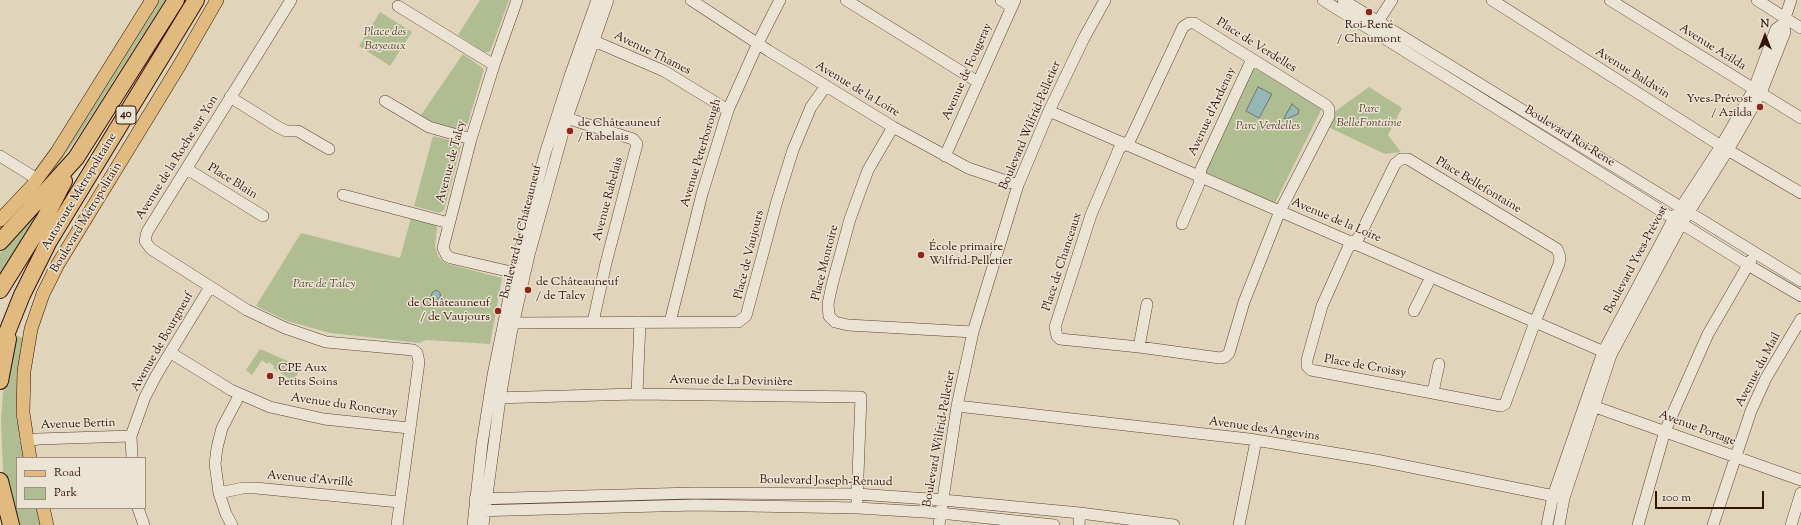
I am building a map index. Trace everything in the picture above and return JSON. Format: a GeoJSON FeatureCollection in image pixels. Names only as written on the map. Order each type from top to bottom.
{"type":"FeatureCollection","features":[{"type":"Feature","properties":{"kind":"highway","name":"Autoroute Métropolitaine"},"geometry":{"type":"LineString","coordinates":[[0,242],[76,158],[176,0]]}},
{"type":"Feature","properties":{"kind":"highway","name":"Autoroute Métropolitaine"},"geometry":{"type":"LineString","coordinates":[[0,350],[26,289],[52,236],[196,0]]}},
{"type":"Feature","properties":{"kind":"highway"},"geometry":{"type":"LineString","coordinates":[[0,290],[45,218],[76,158]]}},
{"type":"Feature","properties":{"kind":"highway"},"geometry":{"type":"LineString","coordinates":[[0,381],[10,327]]}},
{"type":"Feature","properties":{"kind":"highway"},"geometry":{"type":"LineString","coordinates":[[0,481],[11,525]]}},
{"type":"Feature","properties":{"kind":"main road"},"geometry":{"type":"LineString","coordinates":[[0,220],[37,180],[57,152],[152,0]]}},
{"type":"Feature","properties":{"kind":"main road","name":"Boulevard Métropolitain"},"geometry":{"type":"LineString","coordinates":[[30,457],[26,441],[22,393],[25,361],[31,329],[48,283],[180,66],[217,0]]}},
{"type":"Feature","properties":{"kind":"street","name":"Avenue de la Roche sur Yon"},"geometry":{"type":"LineString","coordinates":[[292,0],[147,232],[145,241],[151,249],[255,314],[305,336],[326,342],[414,351],[419,357],[409,428]]}},
{"type":"Feature","properties":{"kind":"street","name":"Avenue de Talcy"},"geometry":{"type":"LineString","coordinates":[[517,0],[494,65],[471,139],[443,248],[447,256],[519,274]]}},
{"type":"Feature","properties":{"kind":"street","name":"Boulevard de Châteauneuf"},"geometry":{"type":"LineString","coordinates":[[473,525],[479,512],[494,398],[519,274],[544,196],[562,116],[588,38],[597,0]]}},
{"type":"Feature","properties":{"kind":"street","name":"Boulevard de Châteauneuf"},"geometry":{"type":"LineString","coordinates":[[588,38],[608,0]]}},
{"type":"Feature","properties":{"kind":"street","name":"Avenue de la Loire"},"geometry":{"type":"LineString","coordinates":[[691,0],[893,127],[968,168],[1018,185]]}},
{"type":"Feature","properties":{"kind":"street","name":"Avenue Peterborough"},"geometry":{"type":"LineString","coordinates":[[670,322],[702,194],[728,110],[758,43],[780,0]]}},
{"type":"Feature","properties":{"kind":"street"},"geometry":{"type":"LineString","coordinates":[[846,0],[978,82]]}},
{"type":"Feature","properties":{"kind":"street"},"geometry":{"type":"LineString","coordinates":[[1001,0],[1014,3]]}},
{"type":"Feature","properties":{"kind":"street","name":"Boulevard Wilfrid-Pelletier"},"geometry":{"type":"LineString","coordinates":[[939,525],[957,406],[973,332],[1018,185],[1084,38],[1105,0]]}},
{"type":"Feature","properties":{"kind":"street","name":"Boulevard Roi-René"},"geometry":{"type":"LineString","coordinates":[[1323,0],[1375,26],[1801,281]]}},
{"type":"Feature","properties":{"kind":"street","name":"Boulevard Roi-René"},"geometry":{"type":"LineString","coordinates":[[1343,0],[1375,26],[1748,265],[1801,296]]}},
{"type":"Feature","properties":{"kind":"street"},"geometry":{"type":"LineString","coordinates":[[1375,26],[1392,0]]}},
{"type":"Feature","properties":{"kind":"street","name":"Avenue Baldwin"},"geometry":{"type":"LineString","coordinates":[[1492,0],[1724,148],[1801,194]]}},
{"type":"Feature","properties":{"kind":"street","name":"Avenue Azilda"},"geometry":{"type":"LineString","coordinates":[[1610,0],[1801,118]]}},
{"type":"Feature","properties":{"kind":"street"},"geometry":{"type":"LineString","coordinates":[[1757,0],[1784,21],[1801,28]]}},
{"type":"Feature","properties":{"kind":"street","name":"Boulevard Yves-Prévost"},"geometry":{"type":"LineString","coordinates":[[1547,525],[1553,496],[1607,353],[1678,220],[1724,148],[1757,91],[1776,29],[1784,21],[1791,0]]}},
{"type":"Feature","properties":{"kind":"street","name":"Avenue de Fougeray"},"geometry":{"type":"LineString","coordinates":[[945,156],[1014,3]]}},
{"type":"Feature","properties":{"kind":"street"},"geometry":{"type":"LineString","coordinates":[[398,6],[494,65]]}},
{"type":"Feature","properties":{"kind":"street","name":"Place de Verdelles"},"geometry":{"type":"LineString","coordinates":[[1125,144],[1130,140],[1183,28],[1189,23],[1194,23],[1326,105],[1329,109],[1329,116],[1280,211]]}},
{"type":"Feature","properties":{"kind":"street","name":"Avenue Thames"},"geometry":{"type":"LineString","coordinates":[[588,38],[664,71],[728,110]]}},
{"type":"Feature","properties":{"kind":"street","name":"Avenue d'Ardenay"},"geometry":{"type":"LineString","coordinates":[[1182,224],[1199,184],[1200,169],[1252,59]]}},
{"type":"Feature","properties":{"kind":"street","name":"Place de Vaujours"},"geometry":{"type":"LineString","coordinates":[[508,323],[738,322],[746,316],[777,201],[793,150],[811,107],[826,86]]}},
{"type":"Feature","properties":{"kind":"street"},"geometry":{"type":"LineString","coordinates":[[230,97],[278,126],[286,130],[298,131],[329,149]]}},
{"type":"Feature","properties":{"kind":"street"},"geometry":{"type":"LineString","coordinates":[[386,101],[429,127],[471,139]]}},
{"type":"Feature","properties":{"kind":"street","name":"Avenue de la Loire"},"geometry":{"type":"LineString","coordinates":[[1050,111],[1607,353]]}},
{"type":"Feature","properties":{"kind":"street","name":"Avenue Rabelais"},"geometry":{"type":"LineString","coordinates":[[562,116],[633,139],[638,144],[606,263],[593,322]]}},
{"type":"Feature","properties":{"kind":"street","name":"Place Montoire"},"geometry":{"type":"LineString","coordinates":[[893,127],[868,170],[850,219],[832,285],[828,304],[829,316],[835,322],[848,325],[973,332]]}},
{"type":"Feature","properties":{"kind":"street","name":"Place de Chanceaux"},"geometry":{"type":"LineString","coordinates":[[1125,144],[1119,149],[1091,215],[1055,327],[1057,336],[1060,339],[1139,347],[1220,358],[1225,357],[1229,354],[1244,302],[1280,211]]}},
{"type":"Feature","properties":{"kind":"street"},"geometry":{"type":"LineString","coordinates":[[0,156],[37,180]]}},
{"type":"Feature","properties":{"kind":"street","name":"Place Bellefontaine"},"geometry":{"type":"LineString","coordinates":[[1353,243],[1359,237],[1395,164],[1401,159],[1408,159],[1557,249],[1560,257],[1559,264],[1535,322]]}},
{"type":"Feature","properties":{"kind":"street","name":"Place Blain"},"geometry":{"type":"LineString","coordinates":[[187,169],[263,216]]}},
{"type":"Feature","properties":{"kind":"street"},"geometry":{"type":"LineString","coordinates":[[343,195],[449,223]]}},
{"type":"Feature","properties":{"kind":"street","name":"Place de Croissy"},"geometry":{"type":"LineString","coordinates":[[1353,243],[1348,248],[1322,306],[1307,360],[1307,366],[1311,370],[1501,406],[1505,404],[1535,322]]}},
{"type":"Feature","properties":{"kind":"street"},"geometry":{"type":"LineString","coordinates":[[1638,525],[1665,431],[1708,334],[1755,253]]}},
{"type":"Feature","properties":{"kind":"street"},"geometry":{"type":"LineString","coordinates":[[1414,311],[1432,277]]}},
{"type":"Feature","properties":{"kind":"street","name":"Avenue de Bourgneuf"},"geometry":{"type":"LineString","coordinates":[[132,457],[131,436],[145,397],[210,287]]}},
{"type":"Feature","properties":{"kind":"street"},"geometry":{"type":"LineString","coordinates":[[1139,347],[1147,304]]}},
{"type":"Feature","properties":{"kind":"street","name":"Avenue du Mail"},"geometry":{"type":"LineString","coordinates":[[1713,525],[1751,411],[1766,378],[1801,319]]}},
{"type":"Feature","properties":{"kind":"street"},"geometry":{"type":"LineString","coordinates":[[637,394],[640,322]]}},
{"type":"Feature","properties":{"kind":"street","name":"Avenue du Ronceray"},"geometry":{"type":"LineString","coordinates":[[171,353],[240,394],[270,407],[324,419],[409,428]]}},
{"type":"Feature","properties":{"kind":"street"},"geometry":{"type":"LineString","coordinates":[[1433,392],[1439,364]]}},
{"type":"Feature","properties":{"kind":"street"},"geometry":{"type":"LineString","coordinates":[[232,525],[226,514],[219,493],[215,464],[218,441],[224,422],[240,394]]}},
{"type":"Feature","properties":{"kind":"street","name":"Avenue de La Devinière"},"geometry":{"type":"LineString","coordinates":[[494,398],[637,394],[861,397],[857,494],[858,508]]}},
{"type":"Feature","properties":{"kind":"street","name":"Boulevard Yves-Prévost"},"geometry":{"type":"LineString","coordinates":[[1559,525],[1564,498],[1589,404]]}},
{"type":"Feature","properties":{"kind":"street","name":"Avenue Portage"},"geometry":{"type":"LineString","coordinates":[[1589,404],[1801,480]]}},
{"type":"Feature","properties":{"kind":"street","name":"Avenue des Angevins"},"geometry":{"type":"LineString","coordinates":[[957,406],[1256,441],[1376,460],[1564,498]]}},
{"type":"Feature","properties":{"kind":"street"},"geometry":{"type":"LineString","coordinates":[[397,525],[409,428]]}},
{"type":"Feature","properties":{"kind":"street","name":"Avenue Bertin"},"geometry":{"type":"LineString","coordinates":[[26,441],[38,439],[131,436]]}},
{"type":"Feature","properties":{"kind":"street"},"geometry":{"type":"LineString","coordinates":[[1239,525],[1256,441]]}},
{"type":"Feature","properties":{"kind":"street","name":"Avenue d'Avrillé"},"geometry":{"type":"LineString","coordinates":[[219,493],[243,488],[256,488],[399,502]]}},
{"type":"Feature","properties":{"kind":"street","name":"Boulevard Joseph-Renaud"},"geometry":{"type":"LineString","coordinates":[[480,499],[694,493],[857,494],[943,500],[1080,513],[1174,525]]}},
{"type":"Feature","properties":{"kind":"street"},"geometry":{"type":"LineString","coordinates":[[1791,525],[1801,493]]}},
{"type":"Feature","properties":{"kind":"street"},"geometry":{"type":"LineString","coordinates":[[479,512],[695,505],[858,508],[940,513],[1054,525]]}},
{"type":"Feature","properties":{"kind":"street"},"geometry":{"type":"LineString","coordinates":[[1003,519],[1004,506]]}},
{"type":"Feature","properties":{"kind":"street"},"geometry":{"type":"LineString","coordinates":[[138,509],[144,525]]}},
{"type":"Feature","properties":{"kind":"street","name":"Boulevard de Châteauneuf"},"geometry":{"type":"LineString","coordinates":[[479,512],[483,525]]}},
{"type":"Feature","properties":{"kind":"street"},"geometry":{"type":"LineString","coordinates":[[1079,525],[1080,513]]}},
{"type":"Feature","properties":{"kind":"green space"},"geometry":{"type":"Polygon","coordinates":[[[158,0],[165,0],[81,132],[53,172],[32,196],[60,160],[158,0]]]}},
{"type":"Feature","properties":{"kind":"green space"},"geometry":{"type":"Polygon","coordinates":[[[480,0],[509,0],[489,52],[484,52],[458,35],[480,0]]]}},
{"type":"Feature","properties":{"kind":"green space","name":"Place des Bayeaux"},"geometry":{"type":"Polygon","coordinates":[[[380,12],[412,32],[390,66],[359,46],[380,12]]]}},
{"type":"Feature","properties":{"kind":"green space"},"geometry":{"type":"Polygon","coordinates":[[[463,54],[484,69],[467,126],[458,130],[433,123],[421,115],[463,54]]]}},
{"type":"Feature","properties":{"kind":"green space","name":"Parc Verdelles"},"geometry":{"type":"Polygon","coordinates":[[[1253,67],[1322,108],[1275,203],[1203,171],[1253,67]]]}},
{"type":"Feature","properties":{"kind":"green space","name":"Parc BelleFontaine"},"geometry":{"type":"Polygon","coordinates":[[[1369,87],[1402,108],[1388,135],[1401,152],[1385,154],[1326,126],[1333,113],[1369,87]]]}},
{"type":"Feature","properties":{"kind":"green space"},"geometry":{"type":"Polygon","coordinates":[[[433,136],[458,142],[461,146],[444,210],[439,213],[414,206],[433,136]]]}},
{"type":"Feature","properties":{"kind":"green space"},"geometry":{"type":"Polygon","coordinates":[[[30,198],[0,232],[0,228],[30,198]]]}},
{"type":"Feature","properties":{"kind":"green space"},"geometry":{"type":"Polygon","coordinates":[[[39,211],[29,230],[0,280],[0,253],[39,211]]]}},
{"type":"Feature","properties":{"kind":"green space","name":"Parc de Talcy"},"geometry":{"type":"Polygon","coordinates":[[[411,218],[435,225],[437,227],[435,246],[441,260],[448,264],[502,278],[490,344],[426,340],[420,343],[330,333],[287,321],[256,306],[301,233],[400,258],[411,218]]]}},
{"type":"Feature","properties":{"kind":"green space"},"geometry":{"type":"Polygon","coordinates":[[[17,336],[24,338],[25,457],[16,457],[16,509],[36,509],[41,525],[16,525],[7,493],[3,471],[1,421],[3,393],[7,371],[17,336]]]}},
{"type":"Feature","properties":{"kind":"green space"},"geometry":{"type":"Polygon","coordinates":[[[260,349],[302,367],[293,381],[273,368],[274,366],[269,362],[267,364],[262,360],[252,375],[246,370],[260,349]]]}},
{"type":"Feature","properties":{"kind":"water"},"geometry":{"type":"Polygon","coordinates":[[[1258,87],[1272,94],[1259,118],[1246,111],[1258,87]]]}},
{"type":"Feature","properties":{"kind":"water"},"geometry":{"type":"Polygon","coordinates":[[[1292,104],[1299,110],[1298,114],[1286,119],[1284,118],[1292,104]]]}},
{"type":"Feature","properties":{"kind":"water"},"geometry":{"type":"Polygon","coordinates":[[[434,291],[438,291],[440,295],[438,299],[434,299],[432,297],[432,293],[434,291]]]}},
{"type":"Feature","properties":{"kind":"place","name":"Roi-René / Chaumont"},"geometry":{"type":"Point","coordinates":[1369,12]}},
{"type":"Feature","properties":{"kind":"place","name":"Yves-Prévost / Azilda"},"geometry":{"type":"Point","coordinates":[1760,107]}},
{"type":"Feature","properties":{"kind":"place","name":"de Châteauneuf / Rabelais"},"geometry":{"type":"Point","coordinates":[570,131]}},
{"type":"Feature","properties":{"kind":"place","name":"École primaire Wilfrid-Pelletier"},"geometry":{"type":"Point","coordinates":[921,255]}},
{"type":"Feature","properties":{"kind":"place","name":"de Châteauneuf / de Talcy"},"geometry":{"type":"Point","coordinates":[528,290]}},
{"type":"Feature","properties":{"kind":"place","name":"de Châteauneuf / de Vaujours"},"geometry":{"type":"Point","coordinates":[498,311]}},
{"type":"Feature","properties":{"kind":"place","name":"CPE Aux Petits Soins"},"geometry":{"type":"Point","coordinates":[270,376]}}]}
